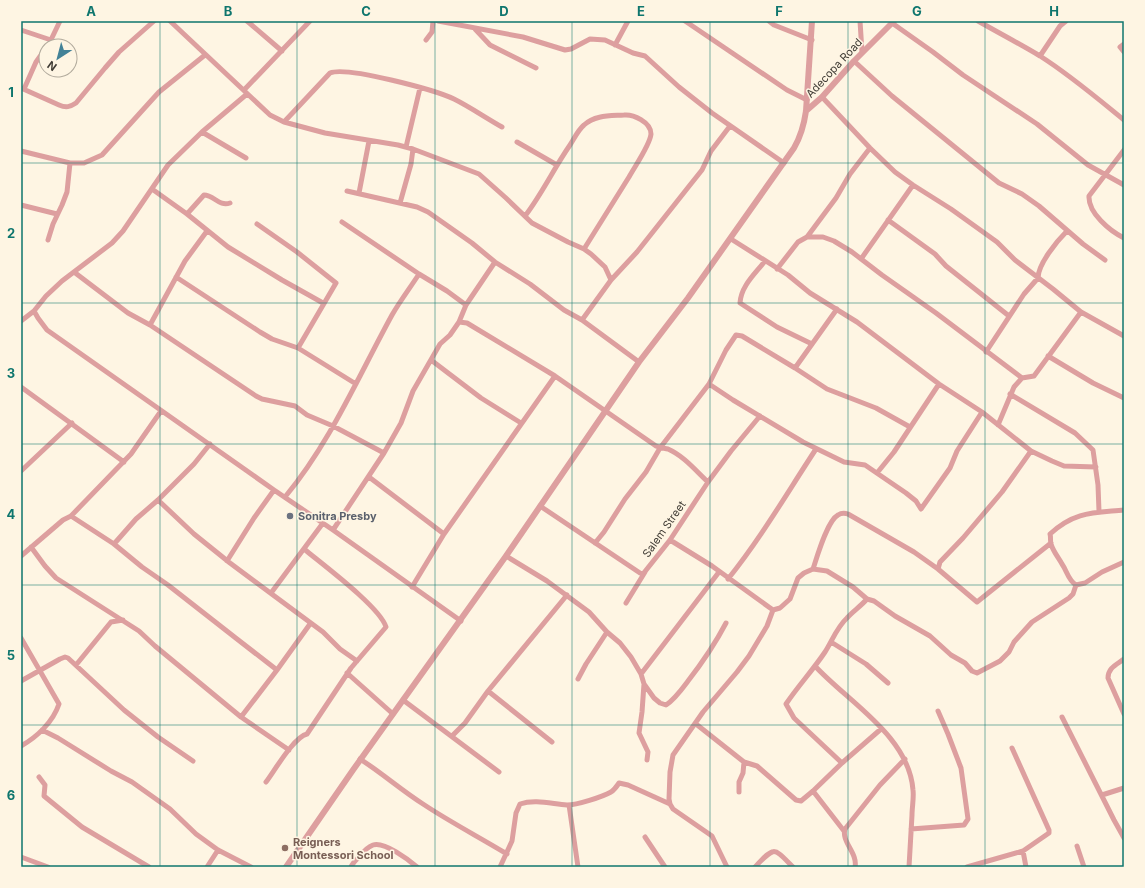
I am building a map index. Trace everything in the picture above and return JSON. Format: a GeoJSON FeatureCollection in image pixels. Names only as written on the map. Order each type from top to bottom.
{"type":"FeatureCollection","features":[{"type":"Feature","properties":{"kind":"street"},"geometry":{"type":"LineString","coordinates":[[52,38],[60,21]]}},
{"type":"Feature","properties":{"kind":"street"},"geometry":{"type":"LineString","coordinates":[[38,59],[22,88],[59,106],[65,108],[71,107],[76,104],[119,52],[154,21]]}},
{"type":"Feature","properties":{"kind":"street"},"geometry":{"type":"LineString","coordinates":[[170,21],[270,115],[284,122],[325,133],[406,147],[479,174],[532,223],[574,245],[584,248],[605,267],[611,280]]}},
{"type":"Feature","properties":{"kind":"street"},"geometry":{"type":"LineString","coordinates":[[247,21],[282,51]]}},
{"type":"Feature","properties":{"kind":"street"},"geometry":{"type":"LineString","coordinates":[[21,321],[34,310],[46,296],[74,272],[112,243],[123,231],[168,165],[245,92],[310,21]]}},
{"type":"Feature","properties":{"kind":"street"},"geometry":{"type":"LineString","coordinates":[[426,40],[432,32],[433,21]]}},
{"type":"Feature","properties":{"kind":"street"},"geometry":{"type":"LineString","coordinates":[[438,21],[523,37],[566,50],[590,39],[605,40],[633,53],[645,56],[679,87],[730,126],[784,163]]}},
{"type":"Feature","properties":{"kind":"street"},"geometry":{"type":"LineString","coordinates":[[615,45],[628,21]]}},
{"type":"Feature","properties":{"kind":"street"},"geometry":{"type":"LineString","coordinates":[[685,21],[787,90],[807,100]]}},
{"type":"Feature","properties":{"kind":"street"},"geometry":{"type":"LineString","coordinates":[[769,21],[774,25],[812,40]]}},
{"type":"Feature","properties":{"kind":"street"},"geometry":{"type":"LineString","coordinates":[[286,867],[360,759],[506,556],[639,362],[731,239],[799,139],[804,126],[806,111],[812,40],[812,21]]}},
{"type":"Feature","properties":{"kind":"street"},"geometry":{"type":"LineString","coordinates":[[860,21],[862,52]]}},
{"type":"Feature","properties":{"kind":"street"},"geometry":{"type":"LineString","coordinates":[[978,21],[1040,56],[1083,86],[1124,120]]}},
{"type":"Feature","properties":{"kind":"street"},"geometry":{"type":"LineString","coordinates":[[1040,56],[1060,26],[1066,21]]}},
{"type":"Feature","properties":{"kind":"street"},"geometry":{"type":"LineString","coordinates":[[893,22],[963,75],[1037,124],[1088,165],[1124,185]]}},
{"type":"Feature","properties":{"kind":"street","name":"Adecopa Road"},"geometry":{"type":"LineString","coordinates":[[806,111],[822,97],[854,60],[893,22]]}},
{"type":"Feature","properties":{"kind":"street"},"geometry":{"type":"LineString","coordinates":[[475,29],[490,45],[536,68]]}},
{"type":"Feature","properties":{"kind":"street"},"geometry":{"type":"LineString","coordinates":[[21,30],[45,38]]}},
{"type":"Feature","properties":{"kind":"street"},"geometry":{"type":"LineString","coordinates":[[1124,44],[1120,47],[1124,52]]}},
{"type":"Feature","properties":{"kind":"street"},"geometry":{"type":"LineString","coordinates":[[21,151],[70,163],[84,163],[102,154],[159,92],[206,55]]}},
{"type":"Feature","properties":{"kind":"street"},"geometry":{"type":"LineString","coordinates":[[854,60],[892,96],[999,183],[1022,194],[1039,206],[1067,231],[1105,260]]}},
{"type":"Feature","properties":{"kind":"street"},"geometry":{"type":"LineString","coordinates":[[284,122],[330,73],[342,71],[377,76],[453,99],[502,127]]}},
{"type":"Feature","properties":{"kind":"street"},"geometry":{"type":"LineString","coordinates":[[406,147],[420,88]]}},
{"type":"Feature","properties":{"kind":"street"},"geometry":{"type":"LineString","coordinates":[[822,97],[895,172],[997,242],[1015,260],[1081,312],[1124,336]]}},
{"type":"Feature","properties":{"kind":"street"},"geometry":{"type":"LineString","coordinates":[[524,216],[583,126],[590,120],[599,116],[629,114],[650,128],[650,136],[640,158],[584,248]]}},
{"type":"Feature","properties":{"kind":"street"},"geometry":{"type":"LineString","coordinates":[[582,320],[611,280],[637,252],[690,186],[702,170],[711,151],[730,126]]}},
{"type":"Feature","properties":{"kind":"street"},"geometry":{"type":"LineString","coordinates":[[202,132],[246,158]]}},
{"type":"Feature","properties":{"kind":"street"},"geometry":{"type":"LineString","coordinates":[[359,193],[369,141]]}},
{"type":"Feature","properties":{"kind":"street"},"geometry":{"type":"LineString","coordinates":[[517,142],[557,165]]}},
{"type":"Feature","properties":{"kind":"street"},"geometry":{"type":"LineString","coordinates":[[777,269],[798,242],[807,236],[836,198],[850,174],[870,148]]}},
{"type":"Feature","properties":{"kind":"street"},"geometry":{"type":"LineString","coordinates":[[400,203],[411,164],[413,149]]}},
{"type":"Feature","properties":{"kind":"street"},"geometry":{"type":"LineString","coordinates":[[1124,150],[1089,196],[1088,201],[1099,218],[1124,238]]}},
{"type":"Feature","properties":{"kind":"street"},"geometry":{"type":"LineString","coordinates":[[48,240],[66,192],[70,163]]}},
{"type":"Feature","properties":{"kind":"street"},"geometry":{"type":"LineString","coordinates":[[861,259],[913,185]]}},
{"type":"Feature","properties":{"kind":"street"},"geometry":{"type":"LineString","coordinates":[[152,189],[187,214],[228,247],[254,264],[323,303]]}},
{"type":"Feature","properties":{"kind":"street"},"geometry":{"type":"LineString","coordinates":[[347,191],[417,207],[428,212],[472,243],[495,262],[530,284],[564,310],[582,320],[639,362]]}},
{"type":"Feature","properties":{"kind":"street"},"geometry":{"type":"LineString","coordinates":[[187,214],[204,195],[208,195],[222,204],[226,205],[230,203]]}},
{"type":"Feature","properties":{"kind":"street"},"geometry":{"type":"LineString","coordinates":[[21,205],[57,214]]}},
{"type":"Feature","properties":{"kind":"street"},"geometry":{"type":"LineString","coordinates":[[888,220],[935,254],[946,266],[1009,316]]}},
{"type":"Feature","properties":{"kind":"street"},"geometry":{"type":"LineString","coordinates":[[342,222],[466,305]]}},
{"type":"Feature","properties":{"kind":"street"},"geometry":{"type":"LineString","coordinates":[[257,224],[297,252],[336,283],[298,348]]}},
{"type":"Feature","properties":{"kind":"street"},"geometry":{"type":"LineString","coordinates":[[150,325],[185,261],[207,231]]}},
{"type":"Feature","properties":{"kind":"street"},"geometry":{"type":"LineString","coordinates":[[986,352],[1024,294],[1038,278],[1038,274],[1050,251],[1067,231]]}},
{"type":"Feature","properties":{"kind":"street"},"geometry":{"type":"LineString","coordinates":[[807,236],[823,237],[834,241],[861,259],[1022,378]]}},
{"type":"Feature","properties":{"kind":"street"},"geometry":{"type":"LineString","coordinates":[[731,239],[810,293],[857,322],[939,384],[982,412],[1031,451],[1052,462],[1064,466],[1096,467]]}},
{"type":"Feature","properties":{"kind":"street"},"geometry":{"type":"LineString","coordinates":[[765,261],[746,286],[741,295],[740,303],[777,327],[812,344]]}},
{"type":"Feature","properties":{"kind":"street"},"geometry":{"type":"LineString","coordinates":[[333,530],[384,453],[401,423],[413,391],[440,344],[450,335],[459,322],[466,305],[495,262]]}},
{"type":"Feature","properties":{"kind":"street"},"geometry":{"type":"LineString","coordinates":[[74,272],[128,313],[150,325],[204,363],[262,399],[295,406],[307,415],[334,426],[384,453]]}},
{"type":"Feature","properties":{"kind":"street"},"geometry":{"type":"LineString","coordinates":[[285,497],[310,464],[334,426],[393,314],[419,274]]}},
{"type":"Feature","properties":{"kind":"street"},"geometry":{"type":"LineString","coordinates":[[176,277],[260,332],[272,339],[298,348],[356,384]]}},
{"type":"Feature","properties":{"kind":"street"},"geometry":{"type":"LineString","coordinates":[[795,368],[837,309]]}},
{"type":"Feature","properties":{"kind":"street"},"geometry":{"type":"LineString","coordinates":[[34,310],[47,330],[133,389],[161,411],[333,530],[460,621]]}},
{"type":"Feature","properties":{"kind":"street"},"geometry":{"type":"LineString","coordinates":[[998,425],[1014,387],[1022,378],[1034,376],[1081,312]]}},
{"type":"Feature","properties":{"kind":"street"},"geometry":{"type":"LineString","coordinates":[[459,322],[467,323],[555,376],[645,440],[660,448],[668,449],[696,470],[708,482]]}},
{"type":"Feature","properties":{"kind":"street"},"geometry":{"type":"LineString","coordinates":[[595,543],[604,532],[625,499],[646,472],[660,448],[709,384],[733,338],[739,334],[827,389],[876,408],[910,427]]}},
{"type":"Feature","properties":{"kind":"street"},"geometry":{"type":"LineString","coordinates":[[1048,356],[1093,383],[1124,398]]}},
{"type":"Feature","properties":{"kind":"street"},"geometry":{"type":"LineString","coordinates":[[431,360],[480,398],[521,423]]}},
{"type":"Feature","properties":{"kind":"street"},"geometry":{"type":"LineString","coordinates":[[412,586],[444,534],[555,376]]}},
{"type":"Feature","properties":{"kind":"street"},"geometry":{"type":"LineString","coordinates":[[709,384],[777,428],[816,449],[844,462],[865,465],[916,501],[921,509],[950,468],[957,451],[982,412]]}},
{"type":"Feature","properties":{"kind":"street"},"geometry":{"type":"LineString","coordinates":[[877,473],[894,452],[939,384]]}},
{"type":"Feature","properties":{"kind":"street"},"geometry":{"type":"LineString","coordinates":[[21,388],[72,423],[124,462]]}},
{"type":"Feature","properties":{"kind":"street"},"geometry":{"type":"LineString","coordinates":[[1010,394],[1075,433],[1093,450],[1098,485],[1099,511]]}},
{"type":"Feature","properties":{"kind":"street"},"geometry":{"type":"LineString","coordinates":[[21,556],[63,520],[71,516],[124,462],[161,411]]}},
{"type":"Feature","properties":{"kind":"street","name":"Salem Street"},"geometry":{"type":"LineString","coordinates":[[540,506],[643,574],[670,540],[708,482],[760,416]]}},
{"type":"Feature","properties":{"kind":"street"},"geometry":{"type":"LineString","coordinates":[[21,471],[72,423]]}},
{"type":"Feature","properties":{"kind":"street"},"geometry":{"type":"LineString","coordinates":[[114,544],[136,518],[158,500],[194,464],[210,444]]}},
{"type":"Feature","properties":{"kind":"street"},"geometry":{"type":"LineString","coordinates":[[728,579],[754,546],[816,449]]}},
{"type":"Feature","properties":{"kind":"street"},"geometry":{"type":"LineString","coordinates":[[938,569],[940,562],[963,538],[1002,492],[1031,451]]}},
{"type":"Feature","properties":{"kind":"street"},"geometry":{"type":"LineString","coordinates":[[369,477],[444,534]]}},
{"type":"Feature","properties":{"kind":"street"},"geometry":{"type":"LineString","coordinates":[[227,561],[254,518],[274,490]]}},
{"type":"Feature","properties":{"kind":"street"},"geometry":{"type":"LineString","coordinates":[[158,500],[194,534],[227,561],[310,624],[323,632],[340,649],[357,661]]}},
{"type":"Feature","properties":{"kind":"street"},"geometry":{"type":"LineString","coordinates":[[1076,585],[1068,576],[1056,553],[1051,543],[1050,534],[1057,528],[1082,514],[1099,511],[1124,510]]}},
{"type":"Feature","properties":{"kind":"street"},"geometry":{"type":"LineString","coordinates":[[813,569],[826,533],[838,514],[843,513],[848,514],[914,552],[938,569],[976,602],[1051,543]]}},
{"type":"Feature","properties":{"kind":"street"},"geometry":{"type":"LineString","coordinates":[[71,516],[114,544],[277,670]]}},
{"type":"Feature","properties":{"kind":"street"},"geometry":{"type":"LineString","coordinates":[[271,593],[323,523]]}},
{"type":"Feature","properties":{"kind":"street"},"geometry":{"type":"LineString","coordinates":[[670,540],[773,610]]}},
{"type":"Feature","properties":{"kind":"street"},"geometry":{"type":"LineString","coordinates":[[32,547],[45,566],[56,578],[140,631],[155,646],[241,717],[289,750]]}},
{"type":"Feature","properties":{"kind":"street"},"geometry":{"type":"LineString","coordinates":[[266,782],[289,750],[303,735],[307,734],[347,673],[386,627],[385,623],[371,607],[304,549]]}},
{"type":"Feature","properties":{"kind":"street"},"geometry":{"type":"LineString","coordinates":[[506,556],[567,595],[589,612],[607,632],[620,643],[631,657],[641,674],[644,684],[654,698],[660,703],[666,705],[670,703],[683,688],[708,655],[726,623]]}},
{"type":"Feature","properties":{"kind":"street"},"geometry":{"type":"LineString","coordinates":[[1076,585],[1085,583],[1102,572],[1124,562]]}},
{"type":"Feature","properties":{"kind":"street"},"geometry":{"type":"LineString","coordinates":[[773,610],[780,608],[790,599],[798,578],[804,573],[813,569],[827,571],[853,587],[867,599],[874,601],[895,616],[930,636],[951,655],[965,663],[972,671],[977,673],[1000,661],[1009,652],[1014,642],[1025,629],[1032,622],[1069,598],[1073,594],[1076,585]]}},
{"type":"Feature","properties":{"kind":"street"},"geometry":{"type":"LineString","coordinates":[[626,603],[646,571]]}},
{"type":"Feature","properties":{"kind":"street"},"geometry":{"type":"LineString","coordinates":[[641,674],[719,572]]}},
{"type":"Feature","properties":{"kind":"street"},"geometry":{"type":"LineString","coordinates":[[452,736],[469,718],[488,691],[567,595]]}},
{"type":"Feature","properties":{"kind":"street"},"geometry":{"type":"LineString","coordinates":[[842,763],[794,718],[786,704],[815,666],[831,642],[836,631],[846,618],[857,610],[867,599]]}},
{"type":"Feature","properties":{"kind":"street"},"geometry":{"type":"LineString","coordinates":[[727,867],[712,836],[673,809],[670,804],[670,772],[673,755],[703,712],[749,656],[767,626],[773,610]]}},
{"type":"Feature","properties":{"kind":"street"},"geometry":{"type":"LineString","coordinates":[[109,611],[111,622]]}},
{"type":"Feature","properties":{"kind":"street"},"geometry":{"type":"LineString","coordinates":[[76,665],[111,622],[123,620]]}},
{"type":"Feature","properties":{"kind":"street"},"geometry":{"type":"LineString","coordinates":[[241,717],[310,624]]}},
{"type":"Feature","properties":{"kind":"street"},"geometry":{"type":"LineString","coordinates":[[578,679],[607,632]]}},
{"type":"Feature","properties":{"kind":"street"},"geometry":{"type":"LineString","coordinates":[[21,638],[59,704],[57,711],[42,730],[21,746]]}},
{"type":"Feature","properties":{"kind":"street"},"geometry":{"type":"LineString","coordinates":[[831,642],[866,664],[888,683]]}},
{"type":"Feature","properties":{"kind":"street"},"geometry":{"type":"LineString","coordinates":[[21,681],[66,657],[124,710],[158,737],[193,761]]}},
{"type":"Feature","properties":{"kind":"street"},"geometry":{"type":"LineString","coordinates":[[1124,659],[1110,669],[1108,678],[1124,714]]}},
{"type":"Feature","properties":{"kind":"street"},"geometry":{"type":"LineString","coordinates":[[815,666],[837,688],[852,699],[895,744],[905,759],[909,768],[913,791],[909,867]]}},
{"type":"Feature","properties":{"kind":"street"},"geometry":{"type":"LineString","coordinates":[[347,673],[393,714]]}},
{"type":"Feature","properties":{"kind":"street"},"geometry":{"type":"LineString","coordinates":[[644,684],[639,733],[648,752],[647,760]]}},
{"type":"Feature","properties":{"kind":"street"},"geometry":{"type":"LineString","coordinates":[[488,691],[552,742]]}},
{"type":"Feature","properties":{"kind":"street"},"geometry":{"type":"LineString","coordinates":[[403,700],[499,772]]}},
{"type":"Feature","properties":{"kind":"street"},"geometry":{"type":"LineString","coordinates":[[911,830],[964,825],[968,819],[961,768],[938,711]]}},
{"type":"Feature","properties":{"kind":"street"},"geometry":{"type":"LineString","coordinates":[[1062,717],[1124,838]]}},
{"type":"Feature","properties":{"kind":"street"},"geometry":{"type":"LineString","coordinates":[[696,724],[711,734],[744,762],[757,766],[796,800],[801,801],[814,791],[842,763],[881,729]]}},
{"type":"Feature","properties":{"kind":"street"},"geometry":{"type":"LineString","coordinates":[[42,730],[132,782],[170,809],[196,834],[218,850],[251,867]]}},
{"type":"Feature","properties":{"kind":"street"},"geometry":{"type":"LineString","coordinates":[[967,867],[1023,851],[1046,835],[1050,830],[1012,748]]}},
{"type":"Feature","properties":{"kind":"street"},"geometry":{"type":"LineString","coordinates":[[360,759],[390,779],[400,789],[424,805],[507,854]]}},
{"type":"Feature","properties":{"kind":"street"},"geometry":{"type":"LineString","coordinates":[[844,831],[880,785],[905,759]]}},
{"type":"Feature","properties":{"kind":"street"},"geometry":{"type":"LineString","coordinates":[[739,792],[739,782],[743,773],[744,762]]}},
{"type":"Feature","properties":{"kind":"street"},"geometry":{"type":"LineString","coordinates":[[39,777],[45,785],[44,796],[59,809],[82,827],[141,865],[149,867]]}},
{"type":"Feature","properties":{"kind":"street"},"geometry":{"type":"LineString","coordinates":[[503,866],[512,841],[516,813],[520,804],[543,803],[569,805],[598,798],[612,791],[619,783],[628,785],[670,804]]}},
{"type":"Feature","properties":{"kind":"street"},"geometry":{"type":"LineString","coordinates":[[1102,795],[1124,788]]}},
{"type":"Feature","properties":{"kind":"street"},"geometry":{"type":"LineString","coordinates":[[814,791],[844,831],[849,847],[855,857],[855,867]]}},
{"type":"Feature","properties":{"kind":"street"},"geometry":{"type":"LineString","coordinates":[[569,805],[578,867]]}},
{"type":"Feature","properties":{"kind":"street"},"geometry":{"type":"LineString","coordinates":[[645,837],[665,867]]}},
{"type":"Feature","properties":{"kind":"street"},"geometry":{"type":"LineString","coordinates":[[351,867],[353,862],[364,851],[374,844],[382,845],[405,857],[417,867]]}},
{"type":"Feature","properties":{"kind":"street"},"geometry":{"type":"LineString","coordinates":[[1077,846],[1084,867]]}},
{"type":"Feature","properties":{"kind":"street"},"geometry":{"type":"LineString","coordinates":[[206,867],[218,850]]}},
{"type":"Feature","properties":{"kind":"street"},"geometry":{"type":"LineString","coordinates":[[754,867],[770,851],[774,851],[794,867]]}},
{"type":"Feature","properties":{"kind":"street"},"geometry":{"type":"LineString","coordinates":[[1023,851],[1026,867]]}},
{"type":"Feature","properties":{"kind":"street"},"geometry":{"type":"LineString","coordinates":[[21,857],[48,867]]}},
{"type":"Feature","properties":{"kind":"place","name":"Sonitra Presby"},"geometry":{"type":"Point","coordinates":[290,516]}},
{"type":"Feature","properties":{"kind":"place","name":"Reigners Montessori School"},"geometry":{"type":"Point","coordinates":[285,848]}}]}
